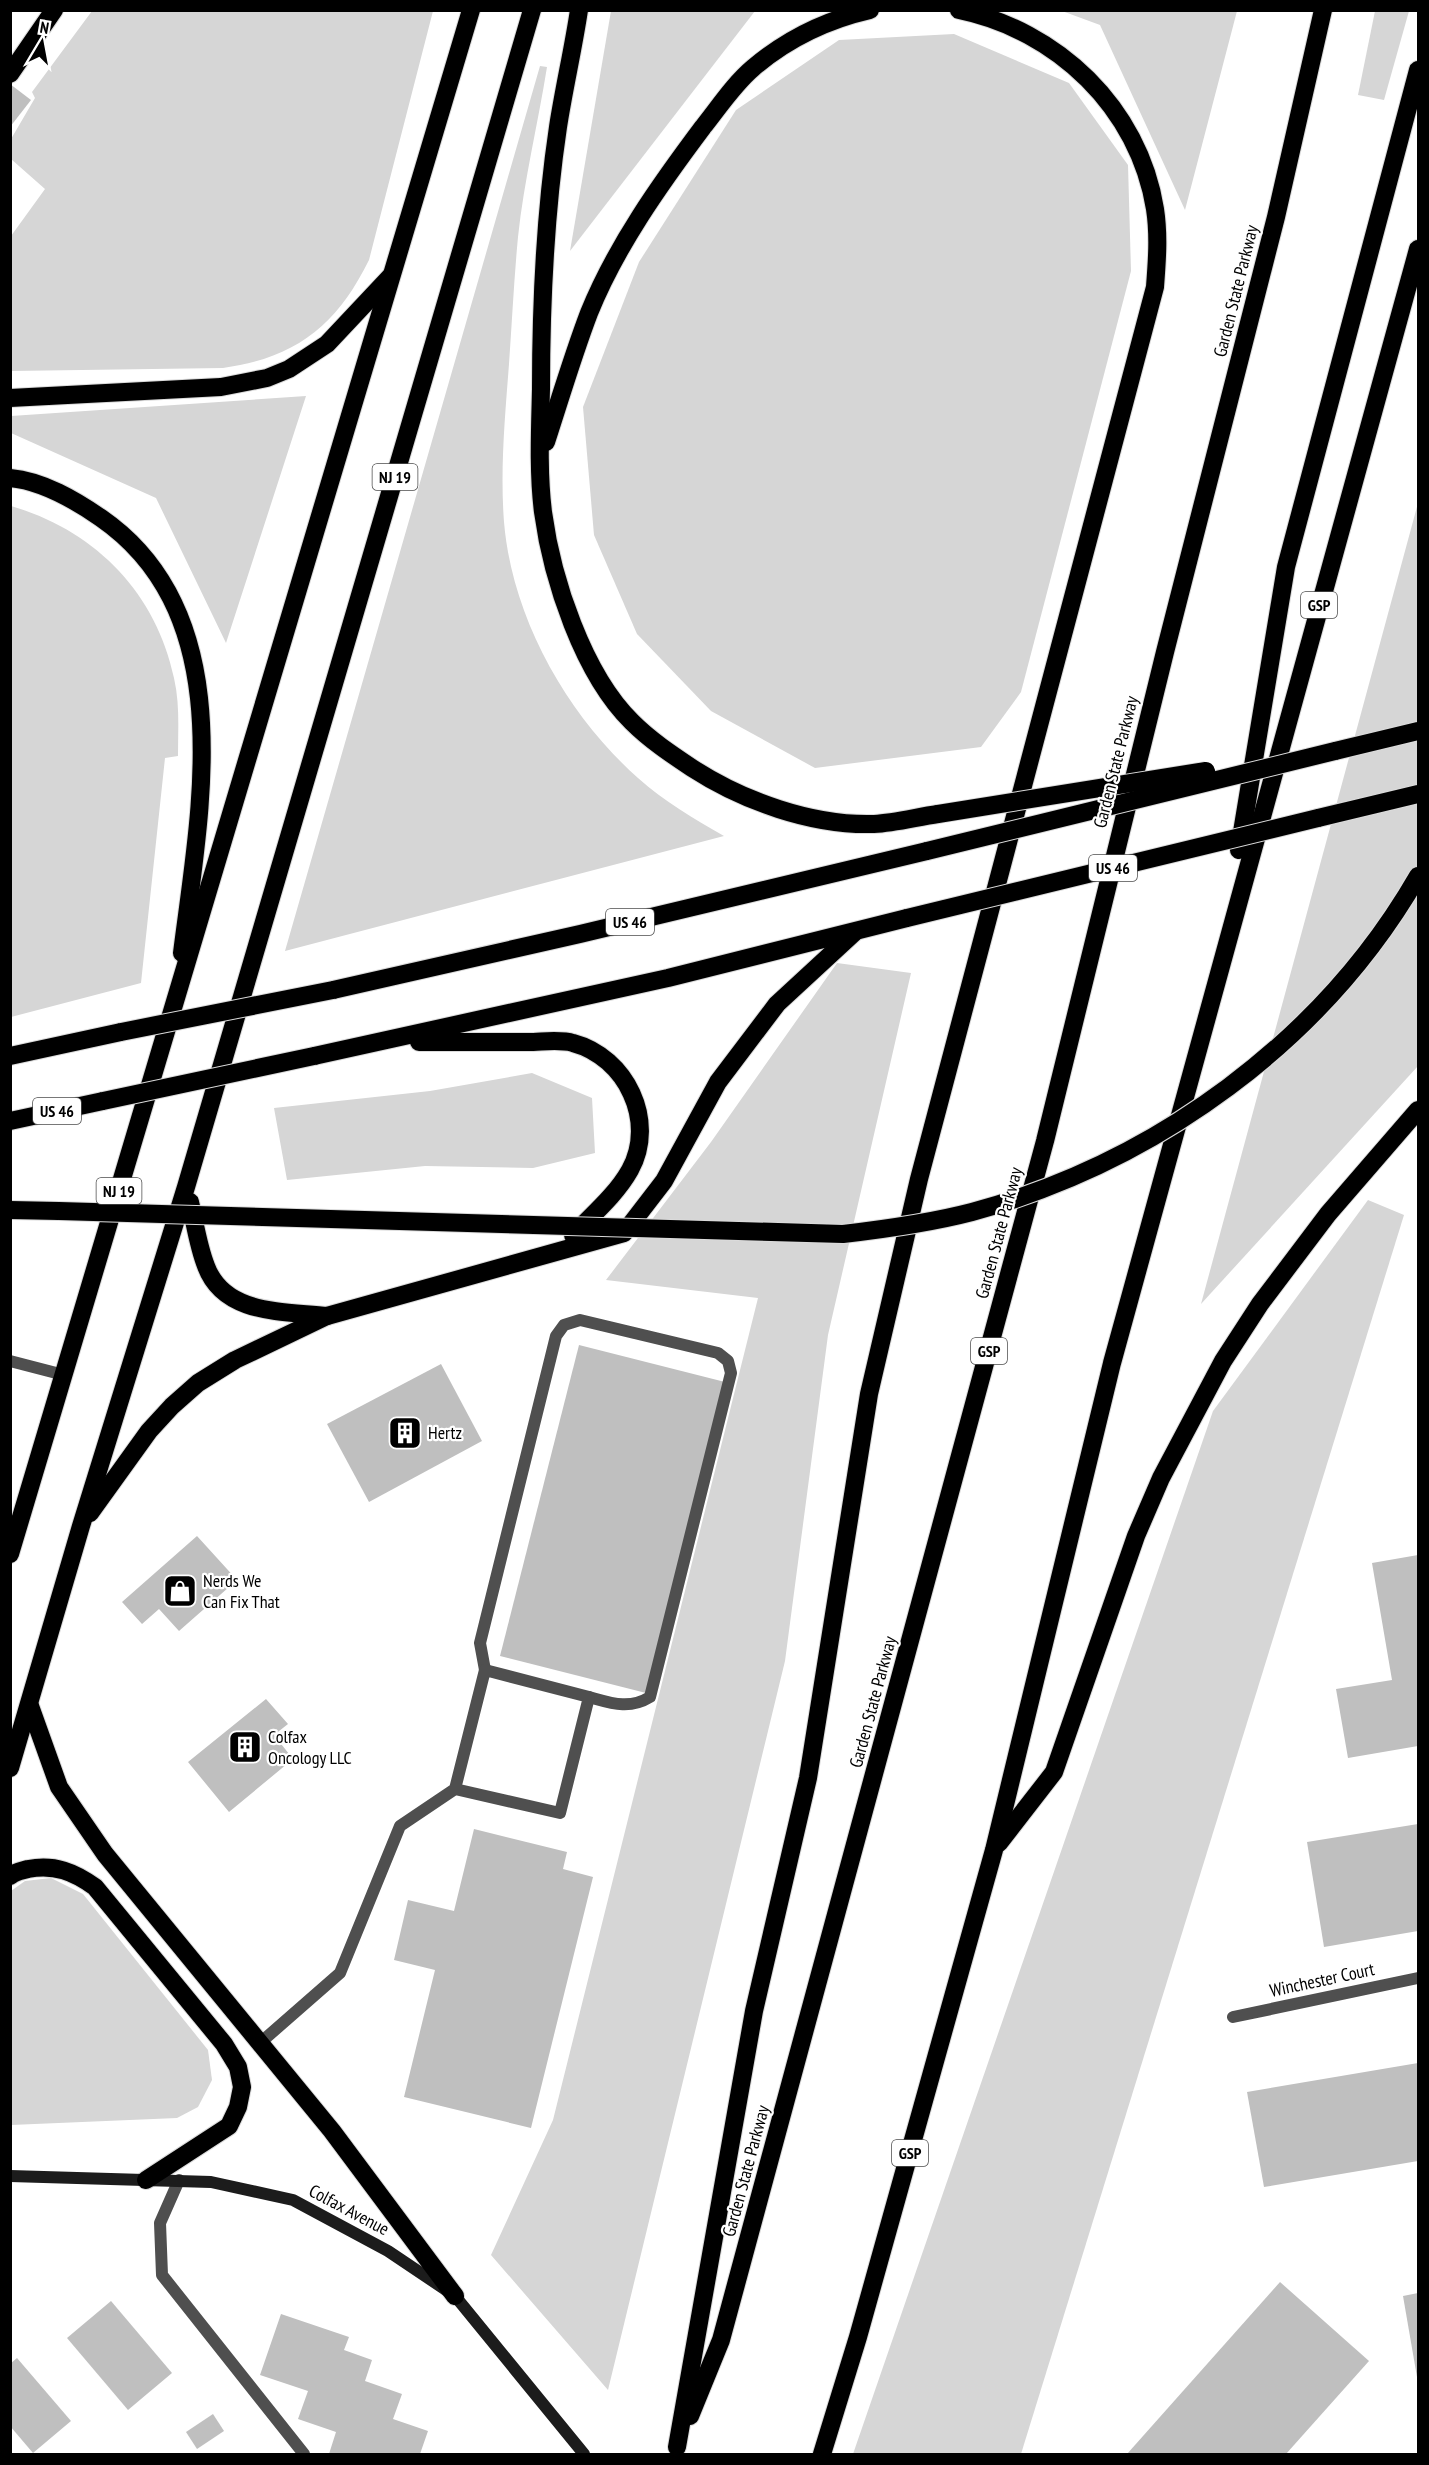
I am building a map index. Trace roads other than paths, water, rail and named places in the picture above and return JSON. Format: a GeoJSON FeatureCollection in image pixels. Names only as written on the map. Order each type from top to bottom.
{"type":"FeatureCollection","features":[{"type":"Feature","properties":{"kind":"highway"},"geometry":{"type":"LineString","coordinates":[[10,74],[54,10]]}},
{"type":"Feature","properties":{"kind":"highway","name":"NJ 19"},"geometry":{"type":"LineString","coordinates":[[11,1553],[471,10]]}},
{"type":"Feature","properties":{"kind":"highway","name":"NJ 19"},"geometry":{"type":"LineString","coordinates":[[10,1768],[81,1526],[186,1187],[532,10]]}},
{"type":"Feature","properties":{"kind":"highway"},"geometry":{"type":"LineString","coordinates":[[579,10],[558,127],[542,285],[540,458],[543,510],[550,551],[567,610],[606,686],[630,720],[666,752],[707,778],[749,798],[790,811],[832,820],[874,824],[1335,751]]}},
{"type":"Feature","properties":{"kind":"highway"},"geometry":{"type":"LineString","coordinates":[[540,458],[590,311],[634,228],[678,160],[751,69],[779,48],[810,30],[842,17],[870,10]]}},
{"type":"Feature","properties":{"kind":"highway"},"geometry":{"type":"LineString","coordinates":[[676,2451],[754,2011],[808,1778],[869,1394],[919,1179],[1155,287],[1158,247],[1155,209],[1145,171],[1130,135],[1109,102],[1083,73],[1052,48],[1018,29],[982,15],[959,10]]}},
{"type":"Feature","properties":{"kind":"highway","name":"Garden State Parkway"},"geometry":{"type":"LineString","coordinates":[[676,2451],[721,2340],[1042,1152],[1165,652],[1276,217],[1323,10]]}},
{"type":"Feature","properties":{"kind":"highway"},"geometry":{"type":"LineString","coordinates":[[1221,962],[1286,567],[1419,70]]}},
{"type":"Feature","properties":{"kind":"highway","name":"GSP"},"geometry":{"type":"LineString","coordinates":[[822,2454],[858,2337],[994,1850],[1112,1363],[1419,249]]}},
{"type":"Feature","properties":{"kind":"highway"},"geometry":{"type":"LineString","coordinates":[[13,396],[221,387],[267,378],[289,369],[327,344],[394,274]]}},
{"type":"Feature","properties":{"kind":"highway"},"geometry":{"type":"LineString","coordinates":[[10,478],[50,489],[83,505],[112,526],[139,551],[159,577],[176,606],[188,637],[196,670],[202,788],[175,1007]]}},
{"type":"Feature","properties":{"kind":"highway","name":"US 46"},"geometry":{"type":"LineString","coordinates":[[10,1054],[30,1052],[333,990],[580,934],[1419,731]]}},
{"type":"Feature","properties":{"kind":"highway","name":"US 46"},"geometry":{"type":"LineString","coordinates":[[10,1121],[384,1042],[668,978],[1419,794]]}},
{"type":"Feature","properties":{"kind":"highway"},"geometry":{"type":"LineString","coordinates":[[10,1210],[843,1234],[908,1226],[972,1212],[1035,1192],[1095,1167],[1154,1137],[1209,1101],[1261,1062],[1309,1017],[1383,931],[1419,876]]}},
{"type":"Feature","properties":{"kind":"highway"},"geometry":{"type":"LineString","coordinates":[[81,1526],[149,1431],[172,1406],[198,1383],[235,1360],[327,1316],[624,1233],[664,1181],[724,1073],[777,1004],[855,932]]}},
{"type":"Feature","properties":{"kind":"highway"},"geometry":{"type":"LineString","coordinates":[[384,1042],[572,1042],[606,1059],[620,1072],[637,1107],[640,1128],[638,1148],[631,1168],[620,1186],[558,1251]]}},
{"type":"Feature","properties":{"kind":"highway"},"geometry":{"type":"LineString","coordinates":[[994,1850],[1054,1772],[1136,1536],[1175,1449],[1222,1361],[1260,1304],[1328,1214],[1419,1110]]}},
{"type":"Feature","properties":{"kind":"highway"},"geometry":{"type":"LineString","coordinates":[[186,1187],[206,1267],[217,1284],[232,1299],[249,1307],[327,1316]]}},
{"type":"Feature","properties":{"kind":"highway"},"geometry":{"type":"LineString","coordinates":[[30,1706],[59,1787],[93,1836],[333,2131],[455,2296]]}},
{"type":"Feature","properties":{"kind":"highway"},"geometry":{"type":"LineString","coordinates":[[10,1876],[15,1872],[38,1868],[60,1868],[77,1874],[95,1887],[224,2044],[238,2067],[242,2087],[238,2107],[229,2126],[146,2180]]}},
{"type":"Feature","properties":{"kind":"street"},"geometry":{"type":"LineString","coordinates":[[260,2043],[340,1973],[399,1826],[455,1789],[484,1670],[480,1643],[556,1336],[564,1325],[580,1320],[718,1353],[728,1361],[731,1373],[650,1697],[639,1704],[619,1706],[484,1670]]}},
{"type":"Feature","properties":{"kind":"street"},"geometry":{"type":"LineString","coordinates":[[10,1361],[64,1375]]}},
{"type":"Feature","properties":{"kind":"street"},"geometry":{"type":"LineString","coordinates":[[455,1789],[560,1813],[589,1697]]}},
{"type":"Feature","properties":{"kind":"street","name":"Winchester Court"},"geometry":{"type":"LineString","coordinates":[[1233,2017],[1419,1978]]}},
{"type":"Feature","properties":{"kind":"street","name":"Colfax Avenue"},"geometry":{"type":"LineString","coordinates":[[10,2176],[211,2182],[293,2200],[388,2251],[455,2296],[584,2454]]}},
{"type":"Feature","properties":{"kind":"street"},"geometry":{"type":"LineString","coordinates":[[179,2180],[160,2223],[162,2275],[304,2454]]}},
{"type":"Feature","properties":{"kind":"place","name":"Hertz"},"geometry":{"type":"Point","coordinates":[405,1433]}},
{"type":"Feature","properties":{"kind":"place","name":"Nerds We Can Fix That"},"geometry":{"type":"Point","coordinates":[180,1591]}},
{"type":"Feature","properties":{"kind":"place","name":"Colfax Oncology LLC"},"geometry":{"type":"Point","coordinates":[245,1747]}}]}
